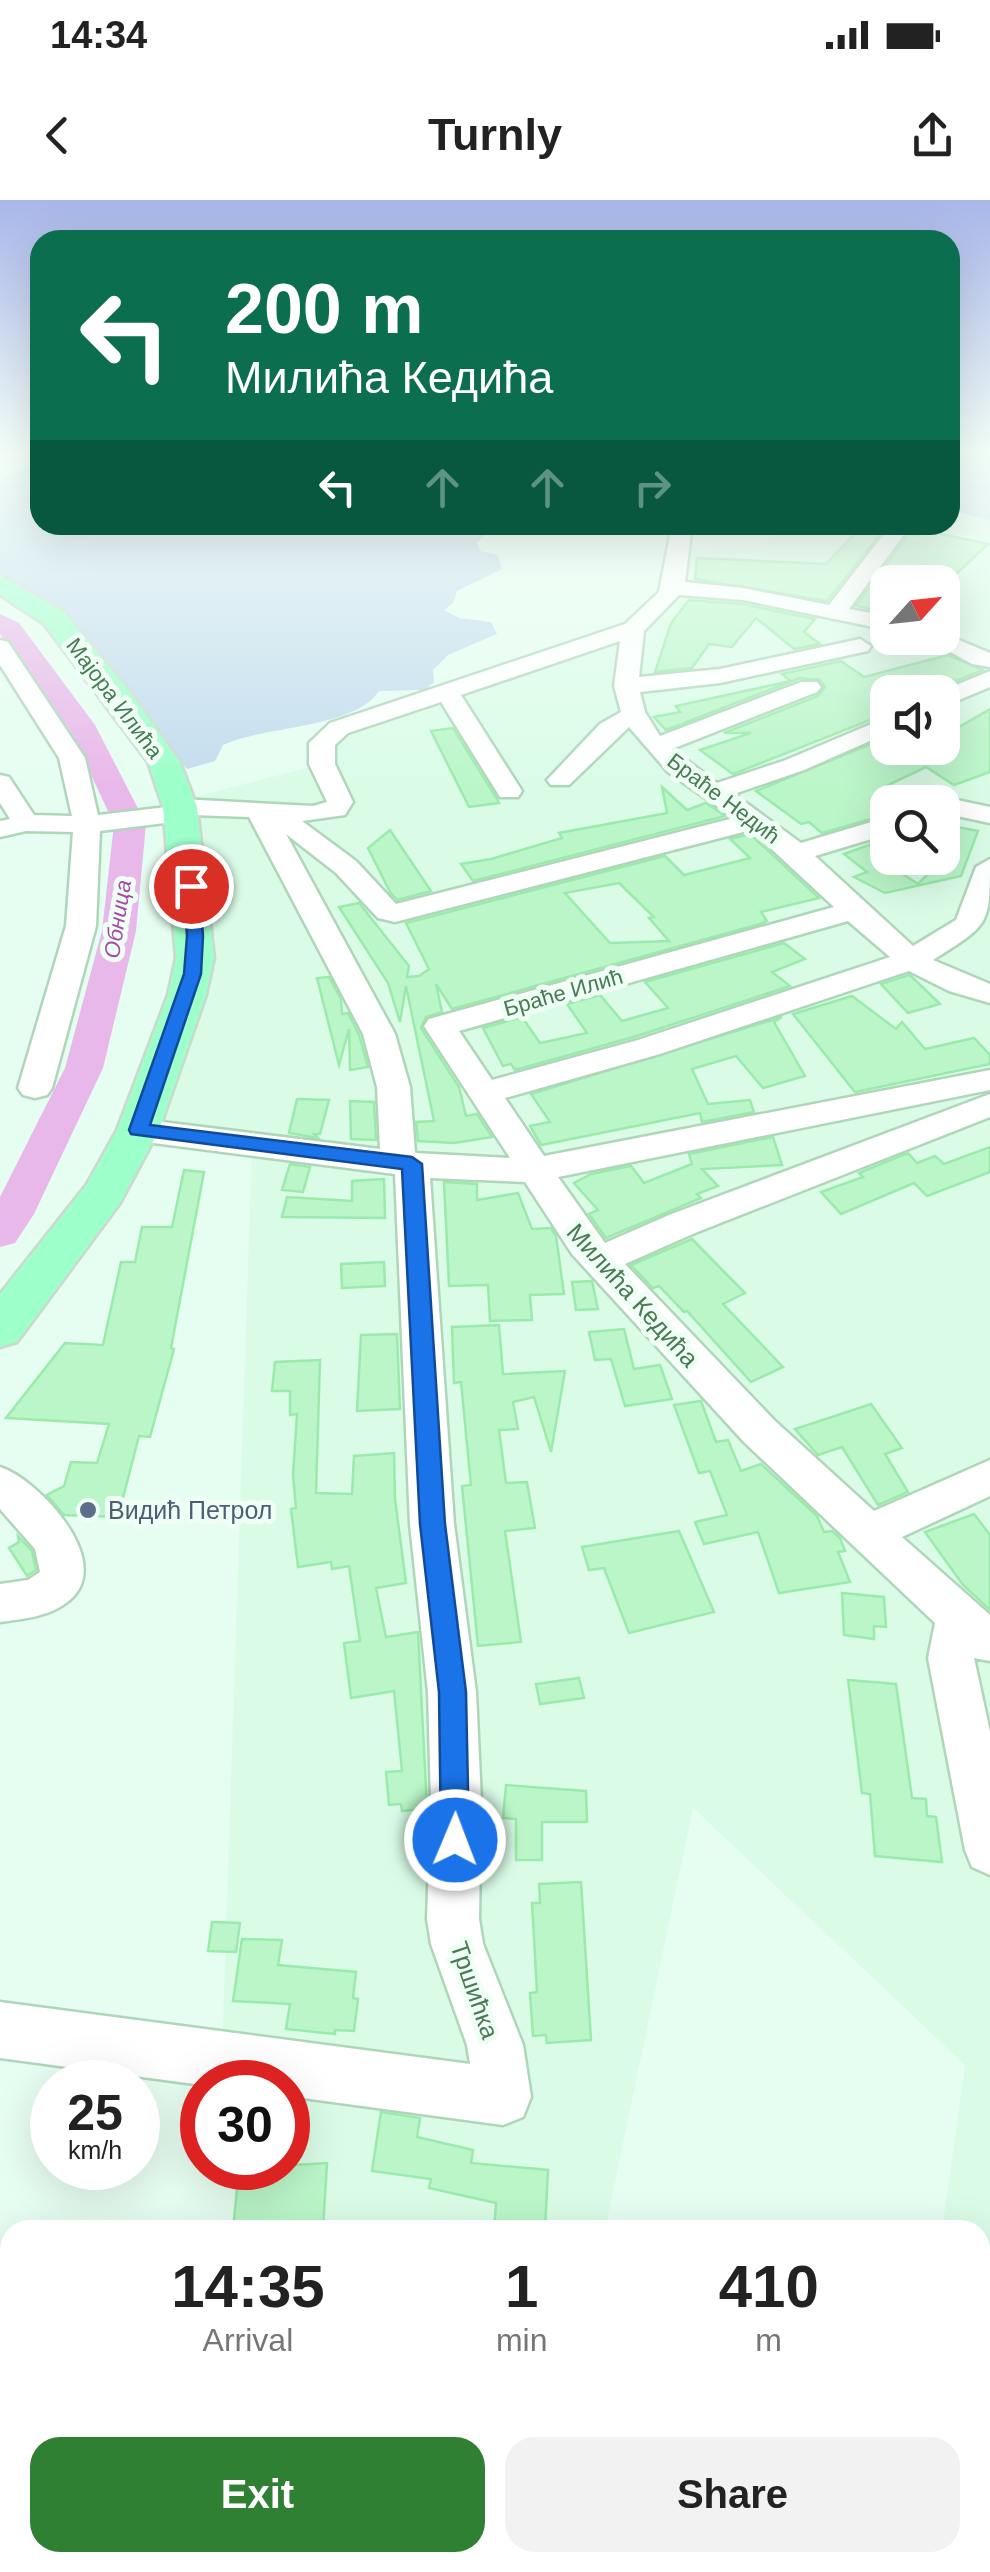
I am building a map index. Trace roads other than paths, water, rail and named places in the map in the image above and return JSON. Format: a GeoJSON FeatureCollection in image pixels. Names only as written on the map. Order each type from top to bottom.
{"type":"FeatureCollection","features":[{"type":"Feature","properties":{"kind":"main road","name":"Мајора Илића"},"geometry":{"type":"LineString","coordinates":[[0,583],[54,618],[139,724],[170,774],[195,958],[187,995],[138,1130],[104,1192],[0,1329]]}},
{"type":"Feature","properties":{"kind":"street"},"geometry":{"type":"LineString","coordinates":[[0,783],[13,826],[92,823],[173,812],[313,814],[336,809],[340,802],[322,764],[322,743],[330,735],[360,718],[448,694],[633,629],[660,608],[675,588],[678,565]]}},
{"type":"Feature","properties":{"kind":"street"},"geometry":{"type":"LineString","coordinates":[[836,611],[871,565]]}},
{"type":"Feature","properties":{"kind":"street"},"geometry":{"type":"LineString","coordinates":[[675,588],[729,592],[870,619]]}},
{"type":"Feature","properties":{"kind":"street","name":"Браће Недић"},"geometry":{"type":"LineString","coordinates":[[633,629],[626,686],[634,714],[656,746],[797,854],[851,911],[912,960],[958,985],[990,994]]}},
{"type":"Feature","properties":{"kind":"street"},"geometry":{"type":"LineString","coordinates":[[626,686],[720,676],[860,646]]}},
{"type":"Feature","properties":{"kind":"street"},"geometry":{"type":"LineString","coordinates":[[0,647],[72,758],[92,823],[81,926],[35,1088]]}},
{"type":"Feature","properties":{"kind":"street"},"geometry":{"type":"LineString","coordinates":[[960,652],[987,668],[960,687]]}},
{"type":"Feature","properties":{"kind":"street"},"geometry":{"type":"LineString","coordinates":[[656,746],[809,687]]}},
{"type":"Feature","properties":{"kind":"street"},"geometry":{"type":"LineString","coordinates":[[448,694],[509,791]]}},
{"type":"Feature","properties":{"kind":"street"},"geometry":{"type":"LineString","coordinates":[[560,780],[609,729],[634,714]]}},
{"type":"Feature","properties":{"kind":"street"},"geometry":{"type":"LineString","coordinates":[[716,792],[795,765],[870,732]]}},
{"type":"Feature","properties":{"kind":"street"},"geometry":{"type":"LineString","coordinates":[[960,804],[990,787]]}},
{"type":"Feature","properties":{"kind":"street"},"geometry":{"type":"LineString","coordinates":[[258,811],[316,842],[347,867],[388,912],[395,913],[756,820]]}},
{"type":"Feature","properties":{"kind":"street","name":"Тршићка"},"geometry":{"type":"LineString","coordinates":[[0,2030],[503,2097],[494,2045],[457,1944],[453,1919],[456,1801],[452,1692],[432,1524],[405,1163],[393,1078],[350,972],[317,917],[294,866],[258,811]]}},
{"type":"Feature","properties":{"kind":"street"},"geometry":{"type":"LineString","coordinates":[[960,811],[990,815]]}},
{"type":"Feature","properties":{"kind":"street"},"geometry":{"type":"LineString","coordinates":[[797,854],[870,832]]}},
{"type":"Feature","properties":{"kind":"street"},"geometry":{"type":"LineString","coordinates":[[484,1093],[666,1041],[912,960],[969,925],[990,867]]}},
{"type":"Feature","properties":{"kind":"street","name":"Браће Илић"},"geometry":{"type":"LineString","coordinates":[[533,1170],[440,1026],[851,911]]}},
{"type":"Feature","properties":{"kind":"street"},"geometry":{"type":"LineString","coordinates":[[138,1130],[469,1170],[533,1170],[990,1080]]}},
{"type":"Feature","properties":{"kind":"street"},"geometry":{"type":"LineString","coordinates":[[599,1261],[682,1224],[990,1105]]}},
{"type":"Feature","properties":{"kind":"street","name":"Милића Кедића"},"geometry":{"type":"LineString","coordinates":[[533,1170],[570,1228],[759,1431],[975,1630]]}},
{"type":"Feature","properties":{"kind":"street"},"geometry":{"type":"LineString","coordinates":[[868,1533],[990,1476]]}},
{"type":"Feature","properties":{"kind":"street"},"geometry":{"type":"LineString","coordinates":[[0,1484],[40,1522],[65,1558],[65,1570],[50,1590],[26,1600],[0,1603]]}},
{"type":"Feature","properties":{"kind":"street"},"geometry":{"type":"LineString","coordinates":[[975,1630],[952,1634],[951,1658],[990,1850]]}},
{"type":"Feature","properties":{"kind":"waterway","name":"Обница"},"geometry":{"type":"LineString","coordinates":[[0,622],[10,629],[85,731],[130,824],[119,931],[84,1068],[13,1214],[0,1232]]}},
{"type":"Feature","properties":{"kind":"place","name":"Видић Петрол"},"geometry":{"type":"Point","coordinates":[88,1510]}}]}
